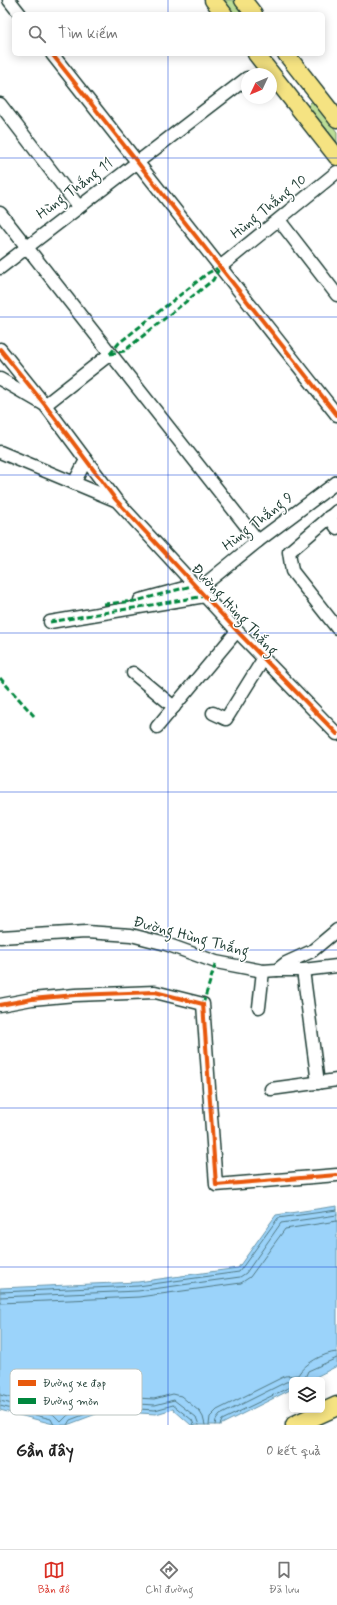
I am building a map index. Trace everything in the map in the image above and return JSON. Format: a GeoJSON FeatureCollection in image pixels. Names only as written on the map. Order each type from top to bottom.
{"type":"FeatureCollection","features":[{"type":"Feature","properties":{"kind":"highway"},"geometry":{"type":"LineString","coordinates":[[295,1425],[337,1406]]}},
{"type":"Feature","properties":{"kind":"main road"},"geometry":{"type":"LineString","coordinates":[[214,0],[223,12]]}},
{"type":"Feature","properties":{"kind":"main road"},"geometry":{"type":"LineString","coordinates":[[244,0],[253,12]]}},
{"type":"Feature","properties":{"kind":"main road"},"geometry":{"type":"LineString","coordinates":[[272,56],[257,64],[337,157]]}},
{"type":"Feature","properties":{"kind":"main road"},"geometry":{"type":"LineString","coordinates":[[288,56],[337,119]]}},
{"type":"Feature","properties":{"kind":"street"},"geometry":{"type":"LineString","coordinates":[[9,0],[18,12]]}},
{"type":"Feature","properties":{"kind":"street"},"geometry":{"type":"LineString","coordinates":[[54,56],[337,415]]}},
{"type":"Feature","properties":{"kind":"street","name":"Hùng Thắng 11"},"geometry":{"type":"LineString","coordinates":[[0,268],[241,83]]}},
{"type":"Feature","properties":{"kind":"street"},"geometry":{"type":"LineString","coordinates":[[0,104],[78,207]]}},
{"type":"Feature","properties":{"kind":"street","name":"Hùng Thắng 10"},"geometry":{"type":"LineString","coordinates":[[220,267],[337,172]]}},
{"type":"Feature","properties":{"kind":"street"},"geometry":{"type":"LineString","coordinates":[[0,213],[258,541]]}},
{"type":"Feature","properties":{"kind":"street"},"geometry":{"type":"LineString","coordinates":[[279,220],[337,295]]}},
{"type":"Feature","properties":{"kind":"street","name":"Đường Hùng Thắng"},"geometry":{"type":"LineString","coordinates":[[0,349],[45,405],[116,500],[237,631],[337,734]]}},
{"type":"Feature","properties":{"kind":"street"},"geometry":{"type":"LineString","coordinates":[[0,379],[45,405],[110,354]]}},
{"type":"Feature","properties":{"kind":"street"},"geometry":{"type":"LineString","coordinates":[[0,452],[116,500]]}},
{"type":"Feature","properties":{"kind":"street"},"geometry":{"type":"LineString","coordinates":[[74,483],[86,460]]}},
{"type":"Feature","properties":{"kind":"street","name":"Hùng Thắng 9"},"geometry":{"type":"LineString","coordinates":[[200,590],[258,541],[337,482]]}},
{"type":"Feature","properties":{"kind":"street"},"geometry":{"type":"LineString","coordinates":[[337,528],[333,514],[289,552],[292,571],[337,628]]}},
{"type":"Feature","properties":{"kind":"street"},"geometry":{"type":"LineString","coordinates":[[104,604],[200,590]]}},
{"type":"Feature","properties":{"kind":"street"},"geometry":{"type":"LineString","coordinates":[[50,622],[200,590]]}},
{"type":"Feature","properties":{"kind":"street"},"geometry":{"type":"LineString","coordinates":[[157,727],[237,631]]}},
{"type":"Feature","properties":{"kind":"street"},"geometry":{"type":"LineString","coordinates":[[213,712],[226,719],[264,658]]}},
{"type":"Feature","properties":{"kind":"street"},"geometry":{"type":"LineString","coordinates":[[134,673],[174,707]]}},
{"type":"Feature","properties":{"kind":"street"},"geometry":{"type":"LineString","coordinates":[[277,970],[286,962],[317,948],[337,930]]}},
{"type":"Feature","properties":{"kind":"street","name":"Đường Hùng Thắng"},"geometry":{"type":"LineString","coordinates":[[0,937],[86,932],[131,935],[166,944],[216,962],[263,971],[303,970],[337,966]]}},
{"type":"Feature","properties":{"kind":"street"},"geometry":{"type":"LineString","coordinates":[[303,970],[318,1083]]}},
{"type":"Feature","properties":{"kind":"street"},"geometry":{"type":"LineString","coordinates":[[259,1007],[263,971]]}},
{"type":"Feature","properties":{"kind":"street"},"geometry":{"type":"LineString","coordinates":[[0,1005],[32,999],[75,995],[155,992],[203,1004],[216,1185],[337,1175]]}},
{"type":"Feature","properties":{"kind":"street"},"geometry":{"type":"LineString","coordinates":[[271,1089],[337,1080]]}},
{"type":"Feature","properties":{"kind":"green space"},"geometry":{"type":"Polygon","coordinates":[[[224,0],[234,0],[242,11],[233,12],[224,0]]]}},
{"type":"Feature","properties":{"kind":"green space"},"geometry":{"type":"Polygon","coordinates":[[[311,102],[314,102],[337,132],[337,143],[308,106],[311,102]]]}},
{"type":"Feature","properties":{"kind":"water"},"geometry":{"type":"Polygon","coordinates":[[[337,1206],[337,1366],[316,1377],[289,1377],[289,1390],[220,1425],[191,1425],[173,1409],[156,1414],[142,1413],[142,1369],[10,1369],[10,1413],[0,1410],[0,1288],[138,1282],[238,1268],[276,1215],[337,1206]]]}},
{"type":"Feature","properties":{"kind":"water"},"geometry":{"type":"Polygon","coordinates":[[[19,1415],[93,1415],[67,1425],[57,1425],[19,1415]]]}},
{"type":"Feature","properties":{"kind":"marked path"},"geometry":{"type":"LineString","coordinates":[[110,354],[124,351],[213,280],[220,267]]}},
{"type":"Feature","properties":{"kind":"marked path"},"geometry":{"type":"LineString","coordinates":[[110,354],[119,343],[208,273],[220,267]]}},
{"type":"Feature","properties":{"kind":"marked path"},"geometry":{"type":"LineString","coordinates":[[104,604],[136,601],[195,585]]}},
{"type":"Feature","properties":{"kind":"marked path"},"geometry":{"type":"LineString","coordinates":[[50,622],[205,596]]}},
{"type":"Feature","properties":{"kind":"marked path"},"geometry":{"type":"LineString","coordinates":[[0,678],[34,716]]}},
{"type":"Feature","properties":{"kind":"marked path"},"geometry":{"type":"LineString","coordinates":[[203,1004],[216,962]]}},
{"type":"Feature","properties":{"kind":"cycle path"},"geometry":{"type":"LineString","coordinates":[[54,56],[337,415]]}},
{"type":"Feature","properties":{"kind":"cycle path"},"geometry":{"type":"LineString","coordinates":[[0,349],[45,405],[116,500],[237,631],[337,734]]}},
{"type":"Feature","properties":{"kind":"cycle path"},"geometry":{"type":"LineString","coordinates":[[0,1005],[32,999],[75,995],[155,992],[203,1004],[216,1185],[337,1175]]}}]}
